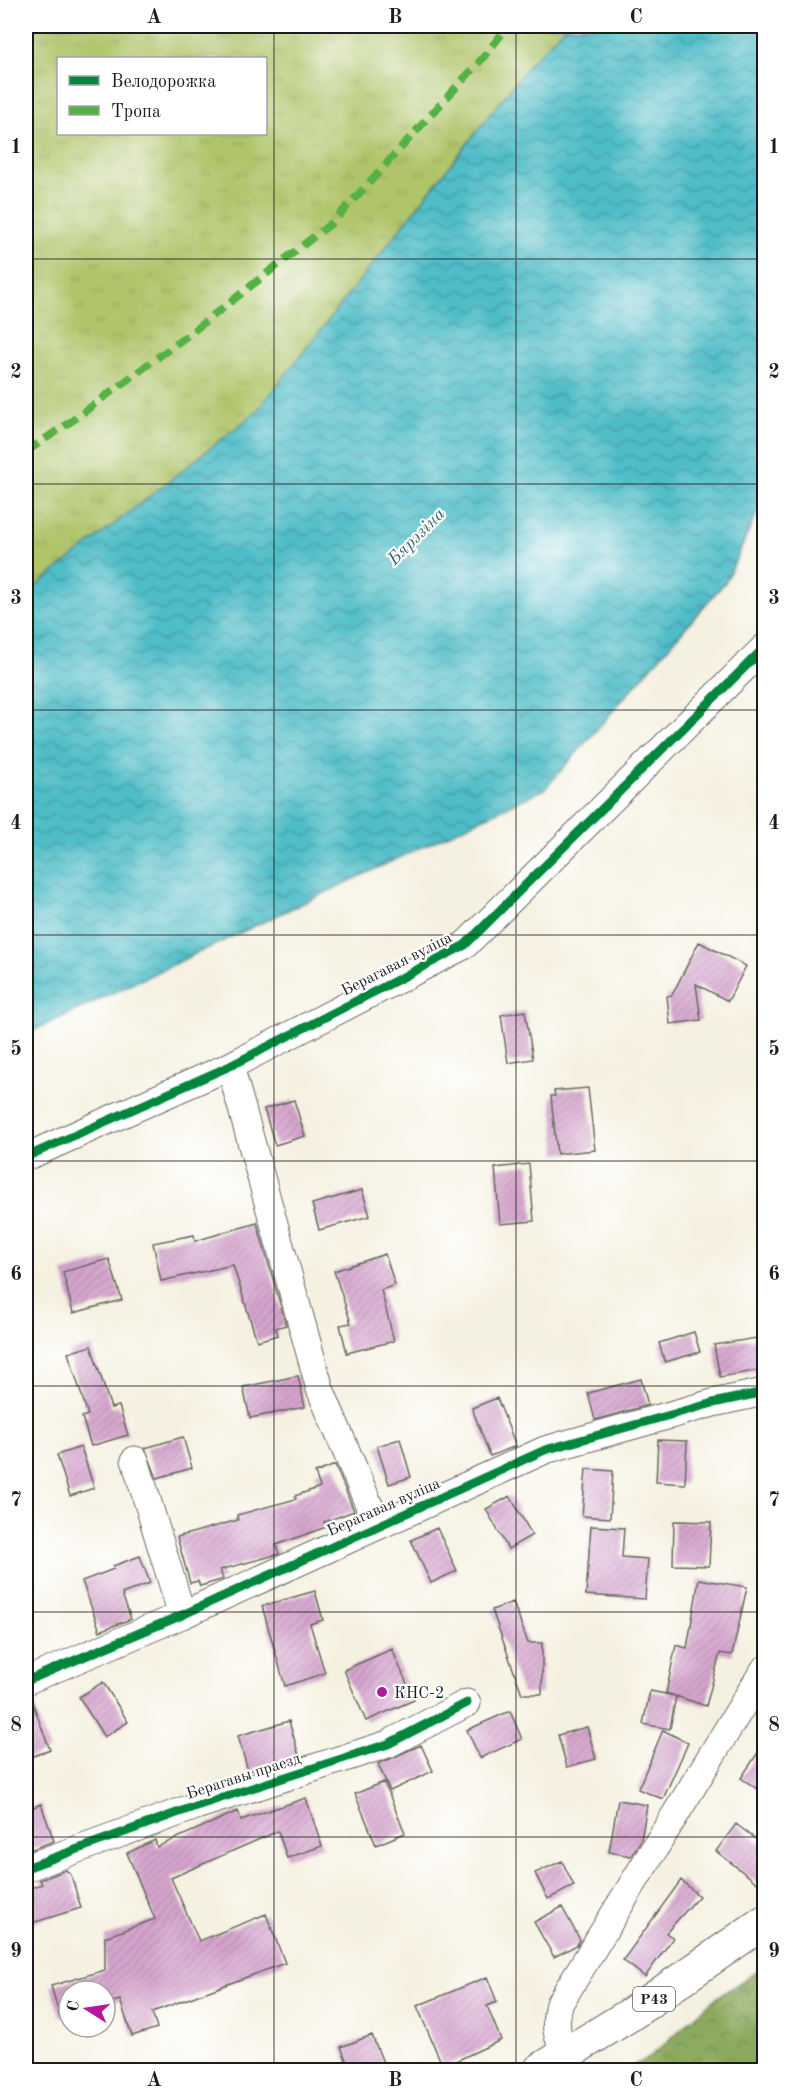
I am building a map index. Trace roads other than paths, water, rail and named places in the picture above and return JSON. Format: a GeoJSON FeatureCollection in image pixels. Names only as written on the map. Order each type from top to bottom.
{"type":"FeatureCollection","features":[{"type":"Feature","properties":{"kind":"main road","name":"Р43"},"geometry":{"type":"LineString","coordinates":[[553,2063],[765,1922]]}},
{"type":"Feature","properties":{"kind":"street","name":"Берагавая вуліца"},"geometry":{"type":"LineString","coordinates":[[26,1157],[230,1066],[465,945],[765,648]]}},
{"type":"Feature","properties":{"kind":"street","name":"Берагавая вуліца"},"geometry":{"type":"LineString","coordinates":[[230,1066],[320,1389],[377,1524]]}},
{"type":"Feature","properties":{"kind":"street","name":"Берагавая вуліца"},"geometry":{"type":"LineString","coordinates":[[26,1681],[182,1615],[377,1524],[545,1450],[713,1403],[765,1392]]}},
{"type":"Feature","properties":{"kind":"street"},"geometry":{"type":"LineString","coordinates":[[135,1460],[182,1615]]}},
{"type":"Feature","properties":{"kind":"street"},"geometry":{"type":"LineString","coordinates":[[553,2063],[557,2038],[555,2022],[560,2004],[765,1670]]}},
{"type":"Feature","properties":{"kind":"street","name":"Берагавы праезд"},"geometry":{"type":"LineString","coordinates":[[26,1868],[196,1806],[388,1743],[467,1703]]}},
{"type":"Feature","properties":{"kind":"water","name":"Бярэзіна"},"geometry":{"type":"Polygon","coordinates":[[[566,26],[764,26],[764,498],[726,581],[545,789],[26,1034],[26,594],[257,411],[532,61],[566,26]]]}},
{"type":"Feature","properties":{"kind":"place","name":"КНС-2"},"geometry":{"type":"Point","coordinates":[382,1692]}}]}
